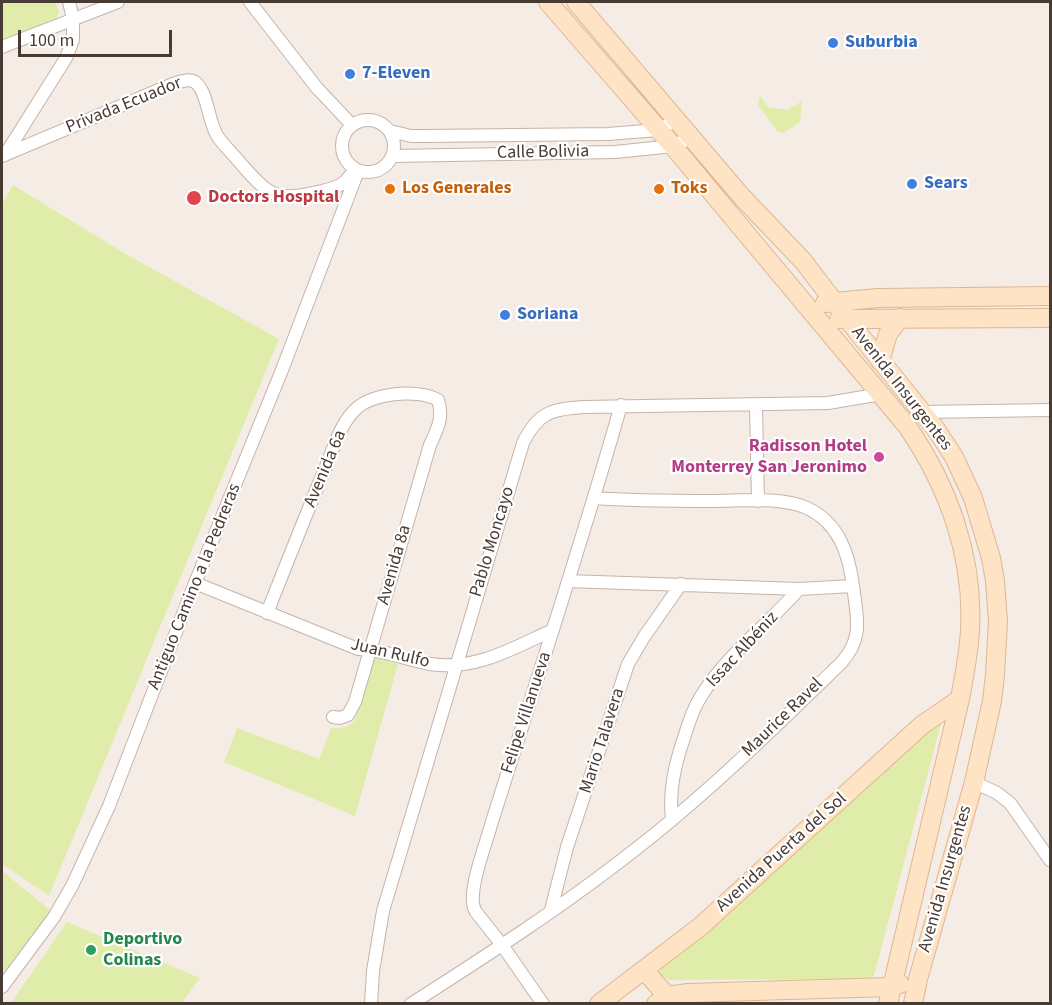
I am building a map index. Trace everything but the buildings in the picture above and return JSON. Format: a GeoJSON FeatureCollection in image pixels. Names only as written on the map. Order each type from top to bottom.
{"type":"FeatureCollection","features":[{"type":"Feature","properties":{"kind":"main road","name":"Avenida Insurgentes"},"geometry":{"type":"LineString","coordinates":[[548,2],[673,146],[907,426],[925,451],[953,511],[968,578],[970,630],[960,699],[889,995]]}},
{"type":"Feature","properties":{"kind":"main road","name":"Avenida Insurgentes"},"geometry":{"type":"LineString","coordinates":[[576,2],[678,119],[742,197],[803,261],[880,361],[923,412],[954,457],[969,487],[987,542],[995,581],[998,621],[996,675],[974,782],[943,888],[913,1004]]}},
{"type":"Feature","properties":{"kind":"main road"},"geometry":{"type":"LineString","coordinates":[[811,311],[834,302],[878,298],[1050,296]]}},
{"type":"Feature","properties":{"kind":"main road"},"geometry":{"type":"LineString","coordinates":[[811,311],[847,319],[1050,318]]}},
{"type":"Feature","properties":{"kind":"main road"},"geometry":{"type":"LineString","coordinates":[[880,361],[888,334],[900,318]]}},
{"type":"Feature","properties":{"kind":"main road","name":"Avenida Puerta del Sol"},"geometry":{"type":"LineString","coordinates":[[599,1004],[701,926],[922,725],[960,699]]}},
{"type":"Feature","properties":{"kind":"main road"},"geometry":{"type":"LineString","coordinates":[[917,879],[919,888],[926,894],[936,894],[943,888]]}},
{"type":"Feature","properties":{"kind":"main road"},"geometry":{"type":"LineString","coordinates":[[644,970],[662,1000],[688,993],[889,995],[918,979]]}},
{"type":"Feature","properties":{"kind":"street"},"geometry":{"type":"LineString","coordinates":[[3,157],[66,58],[73,40],[73,19],[69,2]]}},
{"type":"Feature","properties":{"kind":"street"},"geometry":{"type":"LineString","coordinates":[[2,47],[118,2]]}},
{"type":"Feature","properties":{"kind":"street"},"geometry":{"type":"LineString","coordinates":[[250,2],[317,88],[351,124]]}},
{"type":"Feature","properties":{"kind":"street","name":"Privada Ecuador"},"geometry":{"type":"LineString","coordinates":[[3,157],[173,84],[190,81],[196,83],[203,92],[211,124],[218,136],[265,190],[285,196],[340,187],[356,170]]}},
{"type":"Feature","properties":{"kind":"street"},"geometry":{"type":"LineString","coordinates":[[370,119],[378,121],[390,131],[393,140],[393,156],[389,162],[374,171],[356,170],[348,163],[342,146],[351,124],[370,119]]}},
{"type":"Feature","properties":{"kind":"street","name":"Calle Bolivia"},"geometry":{"type":"LineString","coordinates":[[390,131],[411,136],[608,134],[658,130],[678,119]]}},
{"type":"Feature","properties":{"kind":"street","name":"Calle Bolivia"},"geometry":{"type":"LineString","coordinates":[[393,156],[615,152],[673,146],[692,137]]}},
{"type":"Feature","properties":{"kind":"street","name":"Antiguo Camino a la Pedreras"},"geometry":{"type":"LineString","coordinates":[[2,987],[54,917],[72,886],[109,806],[282,369],[356,170]]}},
{"type":"Feature","properties":{"kind":"street","name":"Avenida 6a"},"geometry":{"type":"LineString","coordinates":[[267,613],[334,447],[351,414],[364,402],[373,398],[422,393],[438,400]]}},
{"type":"Feature","properties":{"kind":"street","name":"Pablo Moncayo"},"geometry":{"type":"LineString","coordinates":[[370,1004],[383,911],[455,667],[528,433],[544,415],[557,409],[621,405],[756,405],[843,402],[880,394]]}},
{"type":"Feature","properties":{"kind":"street","name":"Avenida 8a"},"geometry":{"type":"LineString","coordinates":[[333,717],[345,717],[351,711],[372,649],[406,524],[440,420],[442,410],[438,400]]}},
{"type":"Feature","properties":{"kind":"street","name":"Felipe Villanueva"},"geometry":{"type":"LineString","coordinates":[[543,1004],[473,907],[471,896],[621,405]]}},
{"type":"Feature","properties":{"kind":"street"},"geometry":{"type":"LineString","coordinates":[[756,405],[758,501]]}},
{"type":"Feature","properties":{"kind":"street"},"geometry":{"type":"LineString","coordinates":[[923,412],[1050,410]]}},
{"type":"Feature","properties":{"kind":"street","name":"Maurice Ravel"},"geometry":{"type":"LineString","coordinates":[[411,1004],[502,945],[606,872],[733,765],[850,653],[855,644],[858,629],[846,549],[831,527],[818,515],[785,501],[644,501],[594,498]]}},
{"type":"Feature","properties":{"kind":"street"},"geometry":{"type":"LineString","coordinates":[[568,581],[799,589],[853,586]]}},
{"type":"Feature","properties":{"kind":"street","name":"Juan Rulfo"},"geometry":{"type":"LineString","coordinates":[[195,584],[358,649],[372,649],[427,663],[455,667],[488,658],[553,630]]}},
{"type":"Feature","properties":{"kind":"street","name":"Mario Talavera"},"geometry":{"type":"LineString","coordinates":[[551,910],[567,847],[628,664],[681,584]]}},
{"type":"Feature","properties":{"kind":"street","name":"Issac Albéniz"},"geometry":{"type":"LineString","coordinates":[[672,818],[671,784],[688,726],[699,699],[717,674],[799,589]]}},
{"type":"Feature","properties":{"kind":"street"},"geometry":{"type":"LineString","coordinates":[[974,782],[997,793],[1010,803],[1050,860]]}},
{"type":"Feature","properties":{"kind":"green space"},"geometry":{"type":"Polygon","coordinates":[[[2,2],[55,2],[59,11],[56,20],[2,42],[2,2]]]}},
{"type":"Feature","properties":{"kind":"green space"},"geometry":{"type":"Polygon","coordinates":[[[760,95],[768,107],[788,110],[802,101],[800,122],[784,133],[777,131],[758,105],[760,95]]]}},
{"type":"Feature","properties":{"kind":"green space"},"geometry":{"type":"Polygon","coordinates":[[[13,185],[124,253],[279,339],[49,896],[2,864],[2,204],[13,185]]]}},
{"type":"Feature","properties":{"kind":"green space"},"geometry":{"type":"Polygon","coordinates":[[[374,657],[398,664],[355,816],[224,762],[237,728],[319,759],[331,728],[344,727],[355,720],[374,657]]]}},
{"type":"Feature","properties":{"kind":"green space"},"geometry":{"type":"Polygon","coordinates":[[[942,720],[873,979],[669,980],[660,974],[659,968],[914,739],[942,720]]]}},
{"type":"Feature","properties":{"kind":"green space","name":"Deportivo Colinas"},"geometry":{"type":"Polygon","coordinates":[[[2,871],[54,913],[2,981],[2,871]]]}},
{"type":"Feature","properties":{"kind":"green space","name":"Deportivo Colinas"},"geometry":{"type":"Polygon","coordinates":[[[67,922],[200,978],[182,1003],[11,1003],[67,922]]]}},
{"type":"Feature","properties":{"kind":"place","name":"Suburbia"},"geometry":{"type":"Point","coordinates":[833,43]}},
{"type":"Feature","properties":{"kind":"place","name":"7-Eleven"},"geometry":{"type":"Point","coordinates":[350,74]}},
{"type":"Feature","properties":{"kind":"place","name":"Sears"},"geometry":{"type":"Point","coordinates":[912,184]}},
{"type":"Feature","properties":{"kind":"place","name":"Los Generales"},"geometry":{"type":"Point","coordinates":[390,189]}},
{"type":"Feature","properties":{"kind":"place","name":"Toks"},"geometry":{"type":"Point","coordinates":[659,189]}},
{"type":"Feature","properties":{"kind":"place","name":"Doctors Hospital"},"geometry":{"type":"Point","coordinates":[194,198]}},
{"type":"Feature","properties":{"kind":"place","name":"Soriana"},"geometry":{"type":"Point","coordinates":[505,315]}},
{"type":"Feature","properties":{"kind":"place","name":"Radisson Hotel Monterrey San Jeronimo"},"geometry":{"type":"Point","coordinates":[879,457]}},
{"type":"Feature","properties":{"kind":"place","name":"Deportivo Colinas"},"geometry":{"type":"Point","coordinates":[91,950]}}]}
